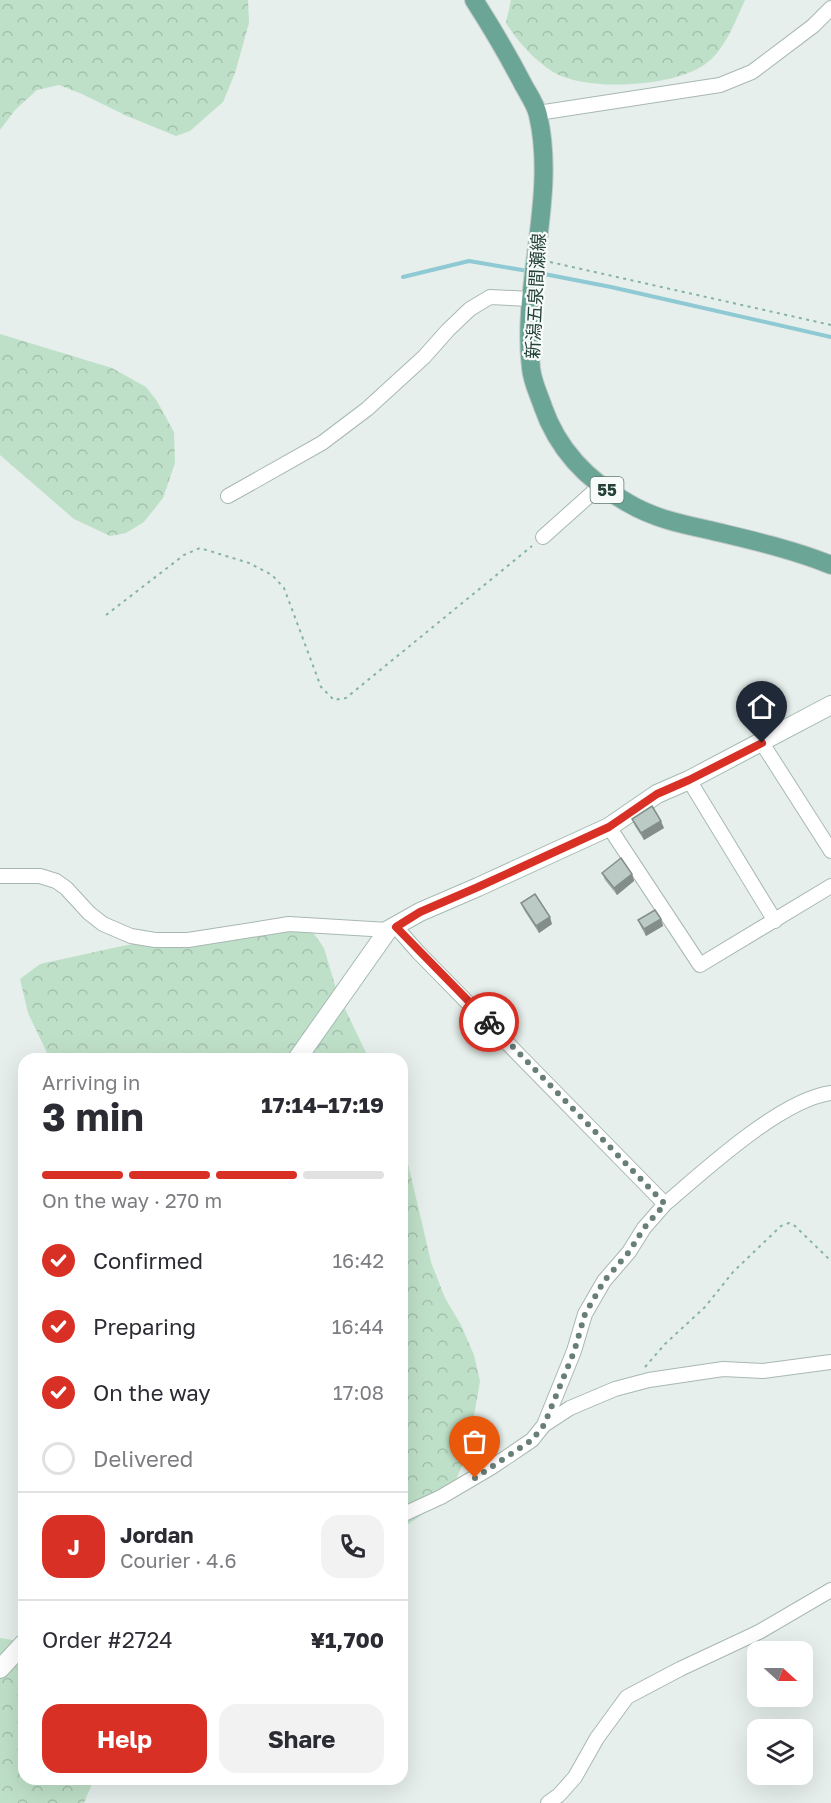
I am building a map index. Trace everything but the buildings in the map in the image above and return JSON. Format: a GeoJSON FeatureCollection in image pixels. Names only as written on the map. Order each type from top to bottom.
{"type":"FeatureCollection","features":[{"type":"Feature","properties":{"kind":"main road","name":"新潟五泉間瀬線"},"geometry":{"type":"LineString","coordinates":[[474,0],[503,45],[538,113],[543,183],[529,335],[531,370],[550,427],[573,460],[600,486],[649,514],[675,523],[803,554],[831,565]]}},
{"type":"Feature","properties":{"kind":"street"},"geometry":{"type":"LineString","coordinates":[[538,113],[720,85],[752,72],[813,26],[831,8]]}},
{"type":"Feature","properties":{"kind":"street"},"geometry":{"type":"LineString","coordinates":[[228,496],[322,443],[367,409],[424,357],[470,309],[490,297],[531,299]]}},
{"type":"Feature","properties":{"kind":"street"},"geometry":{"type":"LineString","coordinates":[[543,537],[600,486]]}},
{"type":"Feature","properties":{"kind":"street"},"geometry":{"type":"LineString","coordinates":[[301,1053],[392,928],[420,912],[609,827],[657,794],[762,743],[831,705]]}},
{"type":"Feature","properties":{"kind":"street"},"geometry":{"type":"LineString","coordinates":[[762,743],[831,851]]}},
{"type":"Feature","properties":{"kind":"street"},"geometry":{"type":"LineString","coordinates":[[689,780],[775,921]]}},
{"type":"Feature","properties":{"kind":"street"},"geometry":{"type":"LineString","coordinates":[[609,827],[700,965],[831,886]]}},
{"type":"Feature","properties":{"kind":"street"},"geometry":{"type":"LineString","coordinates":[[0,876],[40,876],[56,881],[66,888],[89,914],[104,924],[131,936],[155,940],[188,939],[289,924],[392,928],[665,1204]]}},
{"type":"Feature","properties":{"kind":"street"},"geometry":{"type":"LineString","coordinates":[[408,1512],[441,1497],[532,1440],[544,1425],[574,1352],[585,1314],[604,1281],[665,1204],[760,1128],[796,1106],[831,1093]]}},
{"type":"Feature","properties":{"kind":"street"},"geometry":{"type":"LineString","coordinates":[[544,1425],[570,1408],[615,1389],[649,1380],[723,1369],[763,1371],[831,1362]]}},
{"type":"Feature","properties":{"kind":"street"},"geometry":{"type":"LineString","coordinates":[[548,1803],[559,1796],[574,1777],[597,1738],[627,1697],[759,1632],[831,1590]]}},
{"type":"Feature","properties":{"kind":"street"},"geometry":{"type":"LineString","coordinates":[[0,1669],[18,1650]]}},
{"type":"Feature","properties":{"kind":"path"},"geometry":{"type":"LineString","coordinates":[[534,268],[630,281],[763,308],[831,325]]}},
{"type":"Feature","properties":{"kind":"path"},"geometry":{"type":"LineString","coordinates":[[106,615],[184,555],[200,548],[249,563],[272,575],[284,588],[321,687],[334,700],[346,698],[543,537]]}},
{"type":"Feature","properties":{"kind":"path"},"geometry":{"type":"LineString","coordinates":[[633,1385],[665,1344],[705,1307],[733,1272],[781,1226],[789,1223],[795,1226],[831,1261]]}},
{"type":"Feature","properties":{"kind":"green space"},"geometry":{"type":"Polygon","coordinates":[[[0,0],[248,0],[249,23],[235,73],[223,102],[190,131],[176,136],[59,85],[37,90],[15,110],[0,130],[0,0]]]}},
{"type":"Feature","properties":{"kind":"green space"},"geometry":{"type":"Polygon","coordinates":[[[511,0],[745,0],[723,45],[704,65],[672,78],[651,82],[607,84],[568,78],[553,72],[539,62],[506,23],[511,0]]]}},
{"type":"Feature","properties":{"kind":"green space"},"geometry":{"type":"Polygon","coordinates":[[[0,334],[112,368],[146,387],[157,401],[174,432],[175,463],[163,498],[144,522],[126,533],[110,536],[74,519],[0,455],[0,334]]]}},
{"type":"Feature","properties":{"kind":"green space"},"geometry":{"type":"Polygon","coordinates":[[[279,920],[312,931],[324,948],[337,992],[366,1053],[47,1053],[28,1013],[20,979],[40,964],[122,946],[279,920]]]}},
{"type":"Feature","properties":{"kind":"green space"},"geometry":{"type":"Polygon","coordinates":[[[408,1164],[431,1262],[445,1298],[461,1325],[474,1355],[480,1381],[468,1451],[456,1480],[428,1510],[408,1525],[408,1164]]]}},
{"type":"Feature","properties":{"kind":"green space"},"geometry":{"type":"Polygon","coordinates":[[[0,1638],[13,1640],[18,1638],[18,1785],[92,1785],[84,1803],[0,1803],[0,1638]]]}},
{"type":"Feature","properties":{"kind":"waterway"},"geometry":{"type":"LineString","coordinates":[[403,277],[469,261],[528,271]]}},
{"type":"Feature","properties":{"kind":"waterway"},"geometry":{"type":"LineString","coordinates":[[539,273],[831,337]]}},
{"type":"Feature","properties":{"kind":"way so far"},"geometry":{"type":"LineString","coordinates":[[475,1478],[532,1440],[544,1425],[574,1352],[585,1314],[604,1281],[665,1204],[489,1022]]}},
{"type":"Feature","properties":{"kind":"route"},"geometry":{"type":"LineString","coordinates":[[489,1022],[396,927],[420,912],[609,827],[657,794],[762,743]]}}]}
